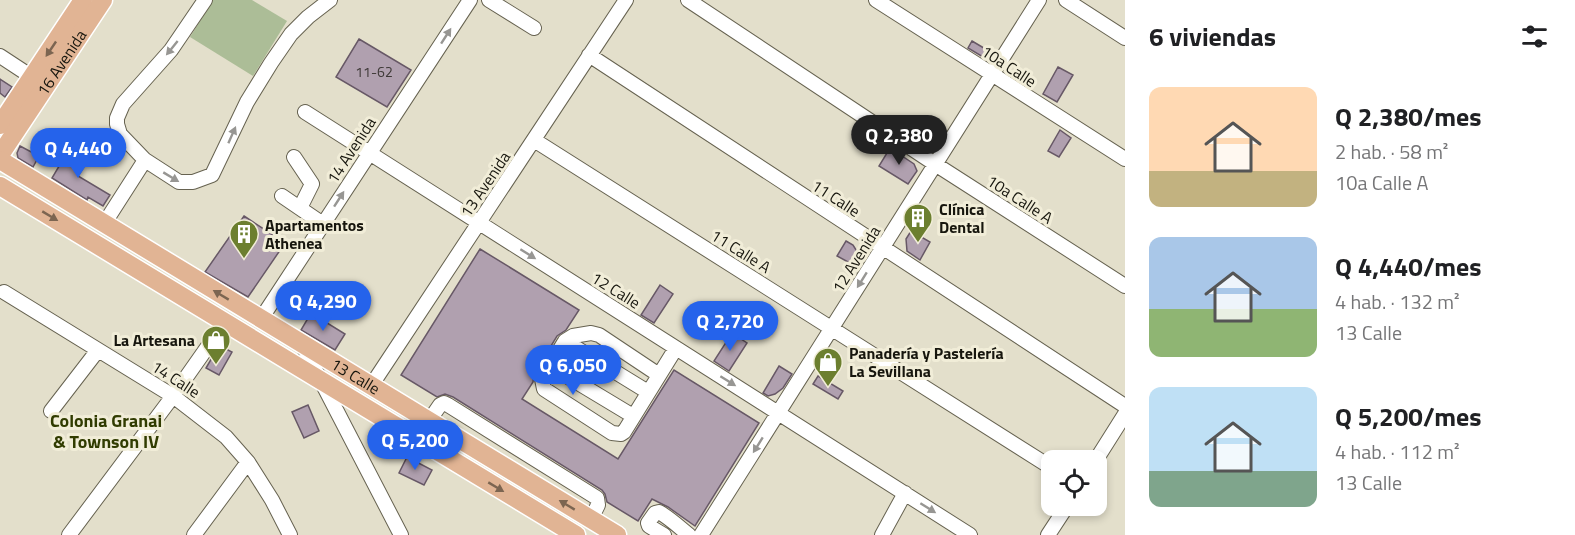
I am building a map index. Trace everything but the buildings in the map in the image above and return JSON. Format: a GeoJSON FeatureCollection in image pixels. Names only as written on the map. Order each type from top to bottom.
{"type":"FeatureCollection","features":[{"type":"Feature","properties":{"kind":"main road","name":"16 Avenida"},"geometry":{"type":"LineString","coordinates":[[0,125],[83,0]]}},
{"type":"Feature","properties":{"kind":"main road","name":"16 Avenida"},"geometry":{"type":"LineString","coordinates":[[0,155],[103,0]]}},
{"type":"Feature","properties":{"kind":"main road","name":"13 Calle"},"geometry":{"type":"LineString","coordinates":[[0,160],[617,535]]}},
{"type":"Feature","properties":{"kind":"main road","name":"13 Calle"},"geometry":{"type":"LineString","coordinates":[[3,187],[576,535]]}},
{"type":"Feature","properties":{"kind":"street"},"geometry":{"type":"LineString","coordinates":[[205,0],[171,50],[123,104],[117,118],[120,134],[145,160],[178,182],[201,181],[212,175],[217,169],[248,102],[291,34],[330,0]]}},
{"type":"Feature","properties":{"kind":"street","name":"14 Avenida"},"geometry":{"type":"LineString","coordinates":[[261,318],[470,0]]}},
{"type":"Feature","properties":{"kind":"street"},"geometry":{"type":"LineString","coordinates":[[489,0],[534,28]]}},
{"type":"Feature","properties":{"kind":"street","name":"13 Avenida"},"geometry":{"type":"LineString","coordinates":[[371,386],[626,0]]}},
{"type":"Feature","properties":{"kind":"street","name":"10a Calle A"},"geometry":{"type":"LineString","coordinates":[[688,0],[935,164],[1125,286]]}},
{"type":"Feature","properties":{"kind":"street","name":"10a Calle"},"geometry":{"type":"LineString","coordinates":[[876,0],[1125,159]]}},
{"type":"Feature","properties":{"kind":"street","name":"12 Avenida"},"geometry":{"type":"LineString","coordinates":[[701,535],[1039,0]]}},
{"type":"Feature","properties":{"kind":"street"},"geometry":{"type":"LineString","coordinates":[[1066,0],[1125,38]]}},
{"type":"Feature","properties":{"kind":"street","name":"11 Calle"},"geometry":{"type":"LineString","coordinates":[[589,56],[1125,406]]}},
{"type":"Feature","properties":{"kind":"street"},"geometry":{"type":"LineString","coordinates":[[0,57],[32,77]]}},
{"type":"Feature","properties":{"kind":"street","name":"12 Calle"},"geometry":{"type":"LineString","coordinates":[[305,112],[970,535]]}},
{"type":"Feature","properties":{"kind":"street","name":"11 Calle A"},"geometry":{"type":"LineString","coordinates":[[534,140],[1041,461]]}},
{"type":"Feature","properties":{"kind":"street"},"geometry":{"type":"LineString","coordinates":[[294,158],[312,184],[300,208]]}},
{"type":"Feature","properties":{"kind":"street"},"geometry":{"type":"LineString","coordinates":[[104,224],[145,160]]}},
{"type":"Feature","properties":{"kind":"street"},"geometry":{"type":"LineString","coordinates":[[282,196],[323,224]]}},
{"type":"Feature","properties":{"kind":"street","name":"14 Calle"},"geometry":{"type":"LineString","coordinates":[[4,292],[173,396],[226,437],[248,462],[272,500],[290,535]]}},
{"type":"Feature","properties":{"kind":"street"},"geometry":{"type":"LineString","coordinates":[[69,535],[225,322]]}},
{"type":"Feature","properties":{"kind":"street"},"geometry":{"type":"LineString","coordinates":[[659,375],[599,335],[582,334],[565,341],[542,379],[544,389],[612,433],[621,434],[624,432],[676,348]]}},
{"type":"Feature","properties":{"kind":"street"},"geometry":{"type":"LineString","coordinates":[[565,341],[648,392]]}},
{"type":"Feature","properties":{"kind":"street"},"geometry":{"type":"LineString","coordinates":[[303,346],[314,377],[391,535]]}},
{"type":"Feature","properties":{"kind":"street"},"geometry":{"type":"LineString","coordinates":[[51,411],[98,350]]}},
{"type":"Feature","properties":{"kind":"street"},"geometry":{"type":"LineString","coordinates":[[550,366],[633,416]]}},
{"type":"Feature","properties":{"kind":"street"},"geometry":{"type":"LineString","coordinates":[[314,377],[401,535]]}},
{"type":"Feature","properties":{"kind":"street"},"geometry":{"type":"LineString","coordinates":[[1102,450],[1125,414]]}},
{"type":"Feature","properties":{"kind":"street"},"geometry":{"type":"LineString","coordinates":[[194,535],[248,462]]}},
{"type":"Feature","properties":{"kind":"street"},"geometry":{"type":"LineString","coordinates":[[882,535],[905,493]]}},
{"type":"Feature","properties":{"kind":"street"},"geometry":{"type":"LineString","coordinates":[[664,535],[649,526],[648,523],[655,513],[659,512],[676,522],[689,535]]}},
{"type":"Feature","properties":{"kind":"street"},"geometry":{"type":"LineString","coordinates":[[1048,535],[1060,516]]}},
{"type":"Feature","properties":{"kind":"street"},"geometry":{"type":"LineString","coordinates":[[672,535],[678,532],[681,535]]}},
{"type":"Feature","properties":{"kind":"green space"},"geometry":{"type":"Polygon","coordinates":[[[213,0],[252,0],[287,21],[253,76],[190,37],[213,0]]]}},
{"type":"Feature","properties":{"kind":"place","name":"Clínica Dental"},"geometry":{"type":"Point","coordinates":[918,244]}},
{"type":"Feature","properties":{"kind":"place","name":"Apartamentos Athenea"},"geometry":{"type":"Point","coordinates":[244,260]}},
{"type":"Feature","properties":{"kind":"place","name":"La Artesana"},"geometry":{"type":"Point","coordinates":[216,366]}},
{"type":"Feature","properties":{"kind":"place","name":"Panadería y Pastelería La Sevillana"},"geometry":{"type":"Point","coordinates":[828,388]}},
{"type":"Feature","properties":{"kind":"district","name":"Colonia Granai & Townson IV"},"geometry":{"type":"Point","coordinates":[106,431]}}]}
